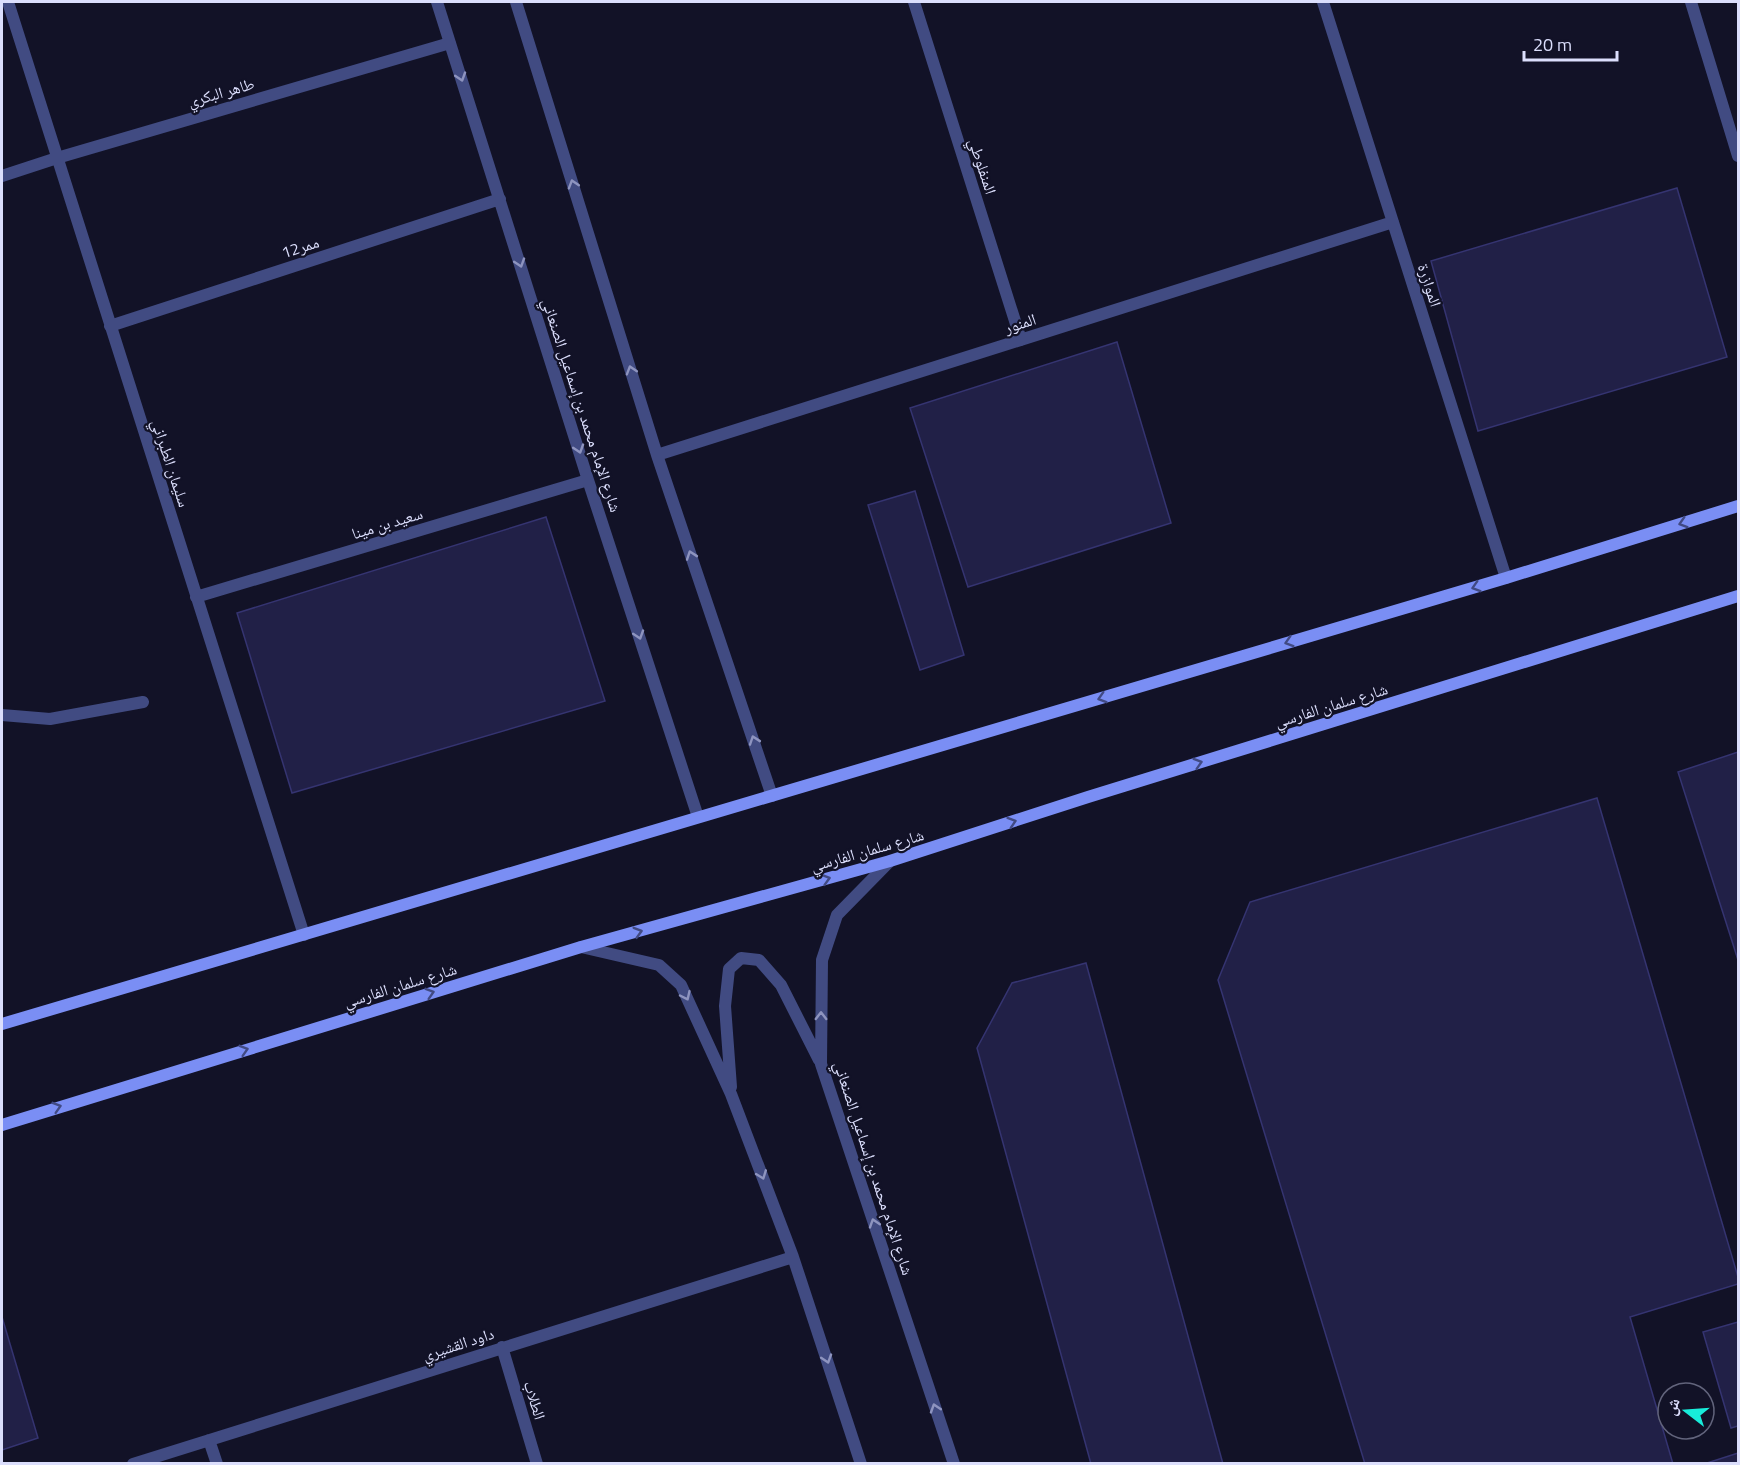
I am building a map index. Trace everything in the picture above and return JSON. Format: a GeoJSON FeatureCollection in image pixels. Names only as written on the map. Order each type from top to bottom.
{"type":"FeatureCollection","features":[{"type":"Feature","properties":{"kind":"street","name":"سليمان الطبراني"},"geometry":{"type":"LineString","coordinates":[[8,2],[304,935]]}},
{"type":"Feature","properties":{"kind":"street","name":"شارع الإمام محمد بن إسماعيل الصنعاني"},"geometry":{"type":"LineString","coordinates":[[437,2],[588,480],[698,817]]}},
{"type":"Feature","properties":{"kind":"street"},"geometry":{"type":"LineString","coordinates":[[516,2],[657,455],[772,795]]}},
{"type":"Feature","properties":{"kind":"street","name":"المنفلوطي"},"geometry":{"type":"LineString","coordinates":[[914,2],[1022,340]]}},
{"type":"Feature","properties":{"kind":"street","name":"الموازرة"},"geometry":{"type":"LineString","coordinates":[[1323,2],[1506,578]]}},
{"type":"Feature","properties":{"kind":"street"},"geometry":{"type":"LineString","coordinates":[[1690,2],[1733,122],[1738,156]]}},
{"type":"Feature","properties":{"kind":"street","name":"طاهر البكري"},"geometry":{"type":"LineString","coordinates":[[2,176],[450,43]]}},
{"type":"Feature","properties":{"kind":"street","name":"ممر12"},"geometry":{"type":"LineString","coordinates":[[110,326],[500,199]]}},
{"type":"Feature","properties":{"kind":"street","name":"المنور"},"geometry":{"type":"LineString","coordinates":[[657,455],[1393,222]]}},
{"type":"Feature","properties":{"kind":"street","name":"سعيد بن مينا"},"geometry":{"type":"LineString","coordinates":[[196,597],[588,480]]}},
{"type":"Feature","properties":{"kind":"street"},"geometry":{"type":"LineString","coordinates":[[2,1024],[1506,578],[1738,506]]}},
{"type":"Feature","properties":{"kind":"street","name":"شارع سلمان الفارسي"},"geometry":{"type":"LineString","coordinates":[[2,1125],[581,947],[890,861],[1088,797],[1738,596]]}},
{"type":"Feature","properties":{"kind":"street"},"geometry":{"type":"LineString","coordinates":[[2,715],[50,719],[144,702]]}},
{"type":"Feature","properties":{"kind":"street","name":"شارع الإمام محمد بن إسماعيل الصنعاني"},"geometry":{"type":"LineString","coordinates":[[890,861],[837,915],[825,949],[822,960],[821,1064],[954,1464]]}},
{"type":"Feature","properties":{"kind":"street"},"geometry":{"type":"LineString","coordinates":[[581,947],[659,965],[681,985],[731,1094],[793,1257],[861,1464]]}},
{"type":"Feature","properties":{"kind":"street"},"geometry":{"type":"LineString","coordinates":[[731,1094],[725,1006],[729,969],[741,958],[759,960],[781,985],[821,1064]]}},
{"type":"Feature","properties":{"kind":"street","name":"داود القشيري"},"geometry":{"type":"LineString","coordinates":[[133,1464],[793,1257]]}},
{"type":"Feature","properties":{"kind":"street","name":"الطلاب"},"geometry":{"type":"LineString","coordinates":[[502,1347],[537,1464]]}},
{"type":"Feature","properties":{"kind":"street"},"geometry":{"type":"LineString","coordinates":[[209,1440],[217,1464]]}},
{"type":"Feature","properties":{"kind":"building"},"geometry":{"type":"Polygon","coordinates":[[[1677,188],[1727,357],[1478,431],[1431,261],[1677,188]]]}},
{"type":"Feature","properties":{"kind":"building"},"geometry":{"type":"Polygon","coordinates":[[[1117,342],[1171,523],[968,587],[910,408],[1117,342]]]}},
{"type":"Feature","properties":{"kind":"building"},"geometry":{"type":"Polygon","coordinates":[[[915,491],[964,655],[920,670],[868,505],[915,491]]]}},
{"type":"Feature","properties":{"kind":"building"},"geometry":{"type":"Polygon","coordinates":[[[546,517],[605,701],[292,793],[237,613],[546,517]]]}},
{"type":"Feature","properties":{"kind":"building"},"geometry":{"type":"Polygon","coordinates":[[[1738,752],[1738,960],[1678,772],[1738,752]]]}},
{"type":"Feature","properties":{"kind":"building"},"geometry":{"type":"Polygon","coordinates":[[[1597,798],[1738,1277],[1738,1284],[1630,1317],[1656,1406],[1656,1441],[1666,1441],[1673,1464],[1365,1464],[1218,980],[1250,902],[1597,798]]]}},
{"type":"Feature","properties":{"kind":"building"},"geometry":{"type":"Polygon","coordinates":[[[1086,963],[1223,1464],[1091,1464],[977,1048],[1012,983],[1086,963]]]}},
{"type":"Feature","properties":{"kind":"building"},"geometry":{"type":"Polygon","coordinates":[[[2,1317],[38,1438],[2,1450],[2,1317]]]}},
{"type":"Feature","properties":{"kind":"building"},"geometry":{"type":"Polygon","coordinates":[[[1738,1322],[1738,1426],[1731,1428],[1703,1332],[1738,1322]]]}},
{"type":"Feature","properties":{"kind":"building"},"geometry":{"type":"Polygon","coordinates":[[[1738,1453],[1738,1464],[1704,1464],[1738,1453]]]}}]}
